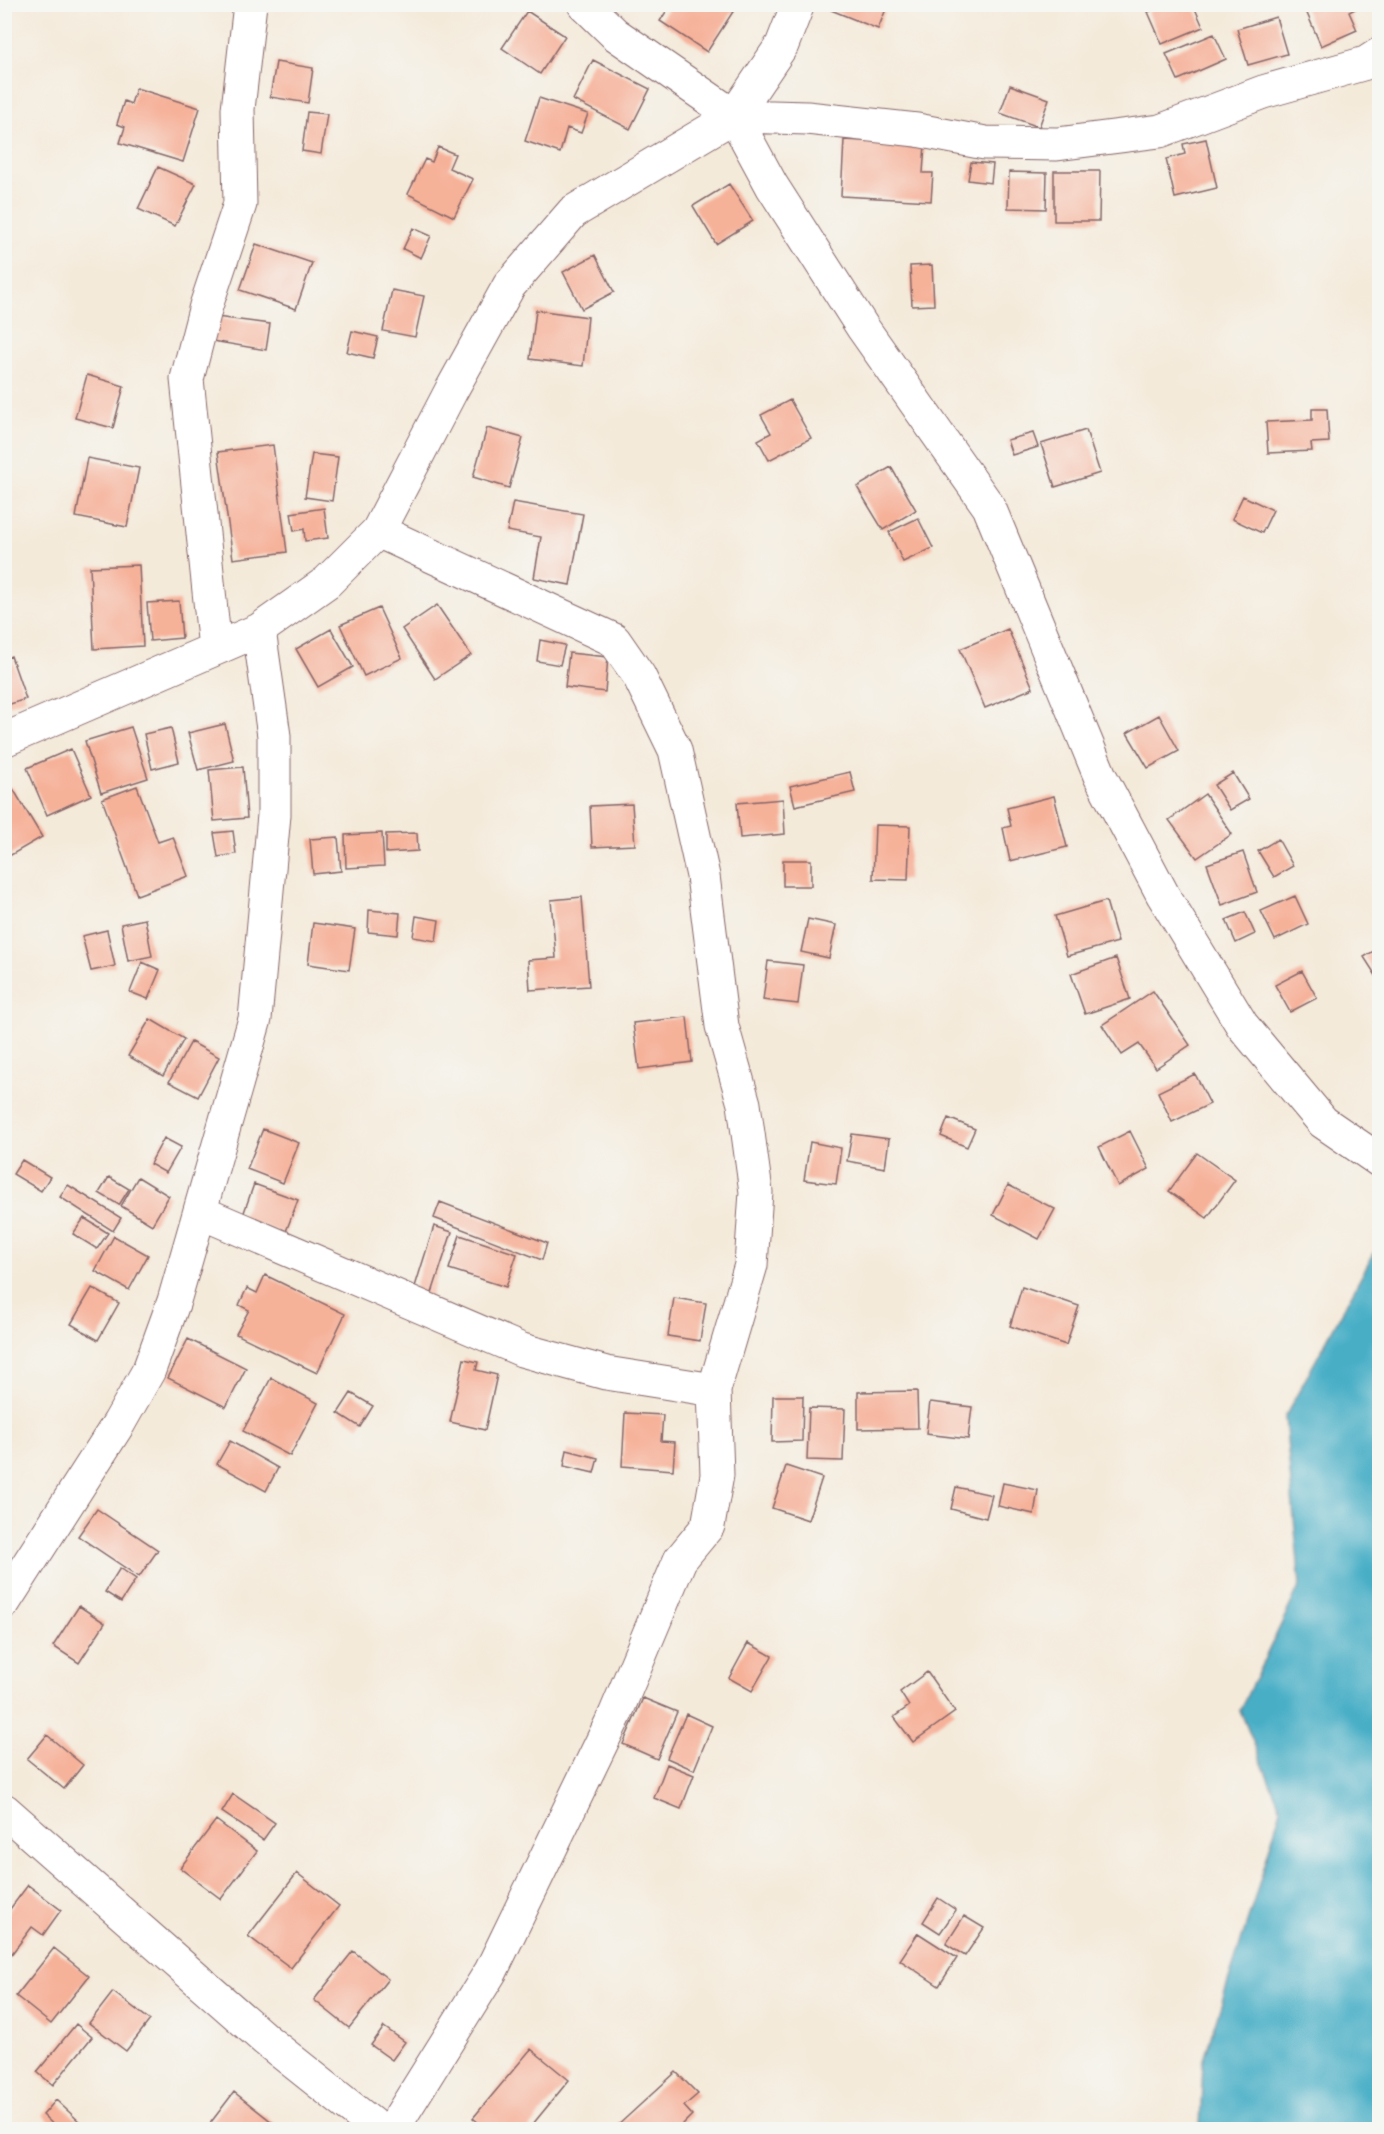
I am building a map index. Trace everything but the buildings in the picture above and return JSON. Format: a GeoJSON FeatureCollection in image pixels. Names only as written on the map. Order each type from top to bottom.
{"type":"FeatureCollection","features":[{"type":"Feature","properties":{"kind":"street"},"geometry":{"type":"LineString","coordinates":[[215,649],[187,379],[206,306],[240,204],[238,109],[250,4]]}},
{"type":"Feature","properties":{"kind":"street"},"geometry":{"type":"LineString","coordinates":[[584,4],[615,34],[734,116],[772,186],[863,328],[989,507],[1100,776],[1163,895],[1242,1025],[1323,1122],[1380,1161]]}},
{"type":"Feature","properties":{"kind":"street"},"geometry":{"type":"LineString","coordinates":[[4,740],[259,630],[327,582],[378,531],[509,286],[573,212],[734,116],[782,45],[798,4]]}},
{"type":"Feature","properties":{"kind":"street"},"geometry":{"type":"LineString","coordinates":[[734,116],[807,118],[917,130],[985,142],[1057,144],[1160,131],[1263,92],[1366,63],[1380,54]]}},
{"type":"Feature","properties":{"kind":"street"},"geometry":{"type":"LineString","coordinates":[[378,531],[614,640],[639,676],[675,750],[703,876],[722,1026],[744,1104],[756,1192],[751,1265],[714,1390],[717,1475],[708,1526],[680,1560],[615,1714],[491,1971],[392,2130]]}},
{"type":"Feature","properties":{"kind":"street"},"geometry":{"type":"LineString","coordinates":[[4,1602],[118,1423],[148,1370],[174,1301],[255,1019],[274,815],[274,736],[259,630]]}},
{"type":"Feature","properties":{"kind":"street"},"geometry":{"type":"LineString","coordinates":[[200,1212],[522,1350],[606,1373],[714,1390]]}},
{"type":"Feature","properties":{"kind":"street"},"geometry":{"type":"LineString","coordinates":[[4,1809],[266,2040],[379,2130]]}},
{"type":"Feature","properties":{"kind":"water"},"geometry":{"type":"Polygon","coordinates":[[[1379,1244],[1379,2129],[1200,2129],[1203,2062],[1281,1809],[1240,1710],[1300,1585],[1285,1417],[1379,1244]]]}}]}
